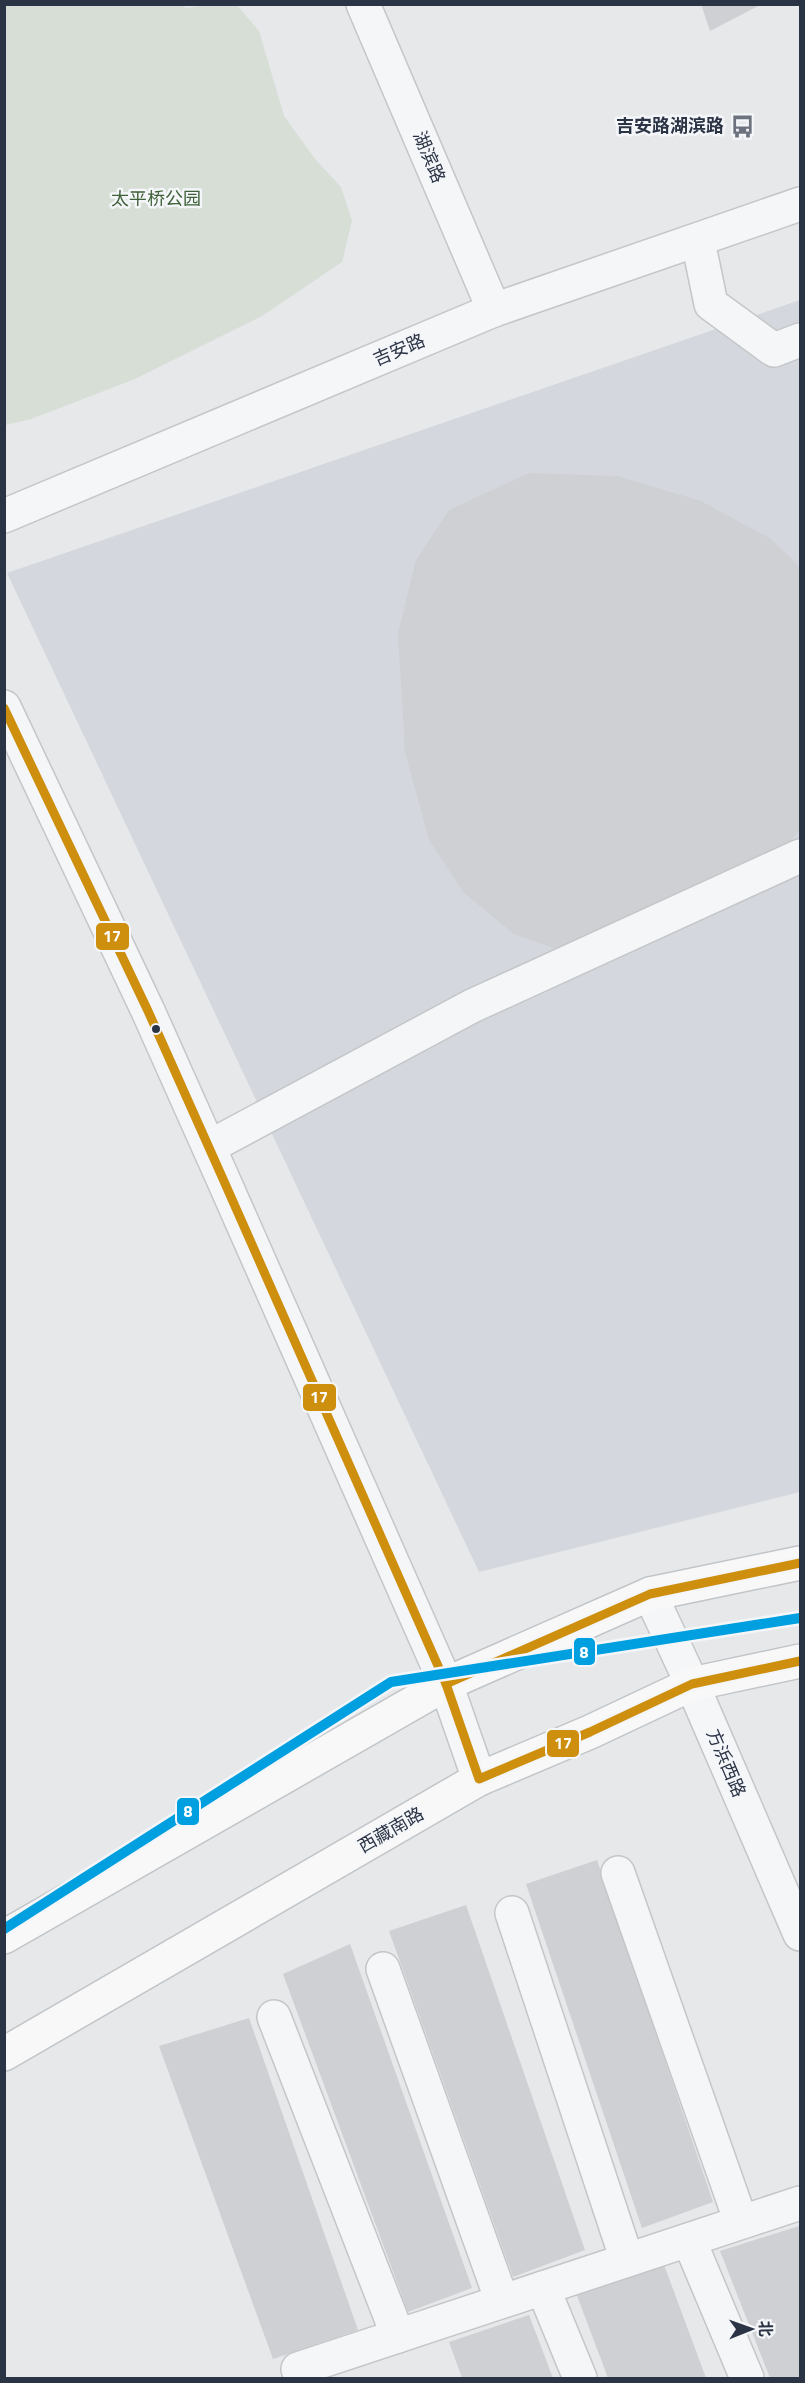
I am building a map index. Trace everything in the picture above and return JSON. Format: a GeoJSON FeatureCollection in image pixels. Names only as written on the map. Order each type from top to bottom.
{"type":"FeatureCollection","features":[{"type":"Feature","properties":{"kind":"main road"},"geometry":{"type":"LineString","coordinates":[[4,1937],[446,1684],[650,1594],[801,1563]]}},
{"type":"Feature","properties":{"kind":"main road","name":"西藏南路"},"geometry":{"type":"LineString","coordinates":[[4,2054],[479,1779],[591,1732],[692,1684],[801,1661]]}},
{"type":"Feature","properties":{"kind":"street","name":"湖滨路"},"geometry":{"type":"LineString","coordinates":[[363,4],[494,310]]}},
{"type":"Feature","properties":{"kind":"street","name":"吉安路"},"geometry":{"type":"LineString","coordinates":[[4,516],[494,310],[801,204]]}},
{"type":"Feature","properties":{"kind":"street"},"geometry":{"type":"LineString","coordinates":[[698,241],[711,304],[774,350],[801,340]]}},
{"type":"Feature","properties":{"kind":"street"},"geometry":{"type":"LineString","coordinates":[[4,707],[148,1011],[446,1684],[479,1779]]}},
{"type":"Feature","properties":{"kind":"street"},"geometry":{"type":"LineString","coordinates":[[208,1147],[472,1006],[801,856]]}},
{"type":"Feature","properties":{"kind":"street","name":"方浜西路"},"geometry":{"type":"LineString","coordinates":[[650,1594],[692,1684],[801,1934]]}},
{"type":"Feature","properties":{"kind":"street"},"geometry":{"type":"LineString","coordinates":[[618,1873],[741,2222]]}},
{"type":"Feature","properties":{"kind":"street"},"geometry":{"type":"LineString","coordinates":[[512,1913],[627,2260]]}},
{"type":"Feature","properties":{"kind":"street"},"geometry":{"type":"LineString","coordinates":[[383,1969],[502,2301]]}},
{"type":"Feature","properties":{"kind":"street"},"geometry":{"type":"LineString","coordinates":[[274,2018],[398,2336]]}},
{"type":"Feature","properties":{"kind":"street"},"geometry":{"type":"LineString","coordinates":[[298,2369],[801,2203]]}},
{"type":"Feature","properties":{"kind":"street"},"geometry":{"type":"LineString","coordinates":[[689,2240],[747,2379]]}},
{"type":"Feature","properties":{"kind":"street"},"geometry":{"type":"LineString","coordinates":[[543,2288],[580,2379]]}},
{"type":"Feature","properties":{"kind":"shaded area"},"geometry":{"type":"Polygon","coordinates":[[[800,300],[800,1492],[479,1572],[7,573],[800,300]]]}},
{"type":"Feature","properties":{"kind":"green space","name":"太平桥公园"},"geometry":{"type":"Polygon","coordinates":[[[178,4],[186,8],[206,5],[237,5],[259,31],[284,116],[315,159],[341,187],[352,221],[342,262],[262,316],[135,379],[31,419],[5,425],[5,5],[178,4]]]}},
{"type":"Feature","properties":{"kind":"building"},"geometry":{"type":"Polygon","coordinates":[[[701,4],[762,4],[710,31],[701,4]]]}},
{"type":"Feature","properties":{"kind":"building"},"geometry":{"type":"Polygon","coordinates":[[[529,473],[617,476],[701,501],[771,539],[800,567],[800,830],[762,874],[579,957],[514,934],[464,893],[429,840],[405,752],[398,633],[416,560],[449,510],[529,473]]]}},
{"type":"Feature","properties":{"kind":"building"},"geometry":{"type":"Polygon","coordinates":[[[597,1860],[713,2202],[642,2228],[526,1884],[597,1860]]]}},
{"type":"Feature","properties":{"kind":"building"},"geometry":{"type":"Polygon","coordinates":[[[466,1905],[585,2250],[513,2277],[389,1931],[466,1905]]]}},
{"type":"Feature","properties":{"kind":"building"},"geometry":{"type":"Polygon","coordinates":[[[350,1944],[472,2288],[408,2312],[283,1974],[350,1944]]]}},
{"type":"Feature","properties":{"kind":"building"},"geometry":{"type":"Polygon","coordinates":[[[249,2018],[358,2330],[273,2359],[159,2046],[249,2018]]]}},
{"type":"Feature","properties":{"kind":"building"},"geometry":{"type":"Polygon","coordinates":[[[799,2226],[800,2378],[770,2378],[720,2251],[799,2226]]]}},
{"type":"Feature","properties":{"kind":"building"},"geometry":{"type":"Polygon","coordinates":[[[663,2262],[706,2378],[608,2378],[576,2293],[663,2262]]]}},
{"type":"Feature","properties":{"kind":"building"},"geometry":{"type":"Polygon","coordinates":[[[529,2315],[553,2378],[462,2378],[449,2342],[529,2315]]]}},
{"type":"Feature","properties":{"kind":"transit line","name":"17"},"geometry":{"type":"LineString","coordinates":[[4,708],[148,1011],[223,1179],[446,1684],[479,1779],[590,1732],[692,1684],[800,1661]]}},
{"type":"Feature","properties":{"kind":"transit line","name":"17"},"geometry":{"type":"LineString","coordinates":[[446,1684],[650,1594],[800,1563]]}},
{"type":"Feature","properties":{"kind":"transit line","name":"8"},"geometry":{"type":"LineString","coordinates":[[4,1929],[391,1682],[800,1618]]}},
{"type":"Feature","properties":{"kind":"place","name":"吉安路湖滨路"},"geometry":{"type":"Point","coordinates":[742,126]}}]}
